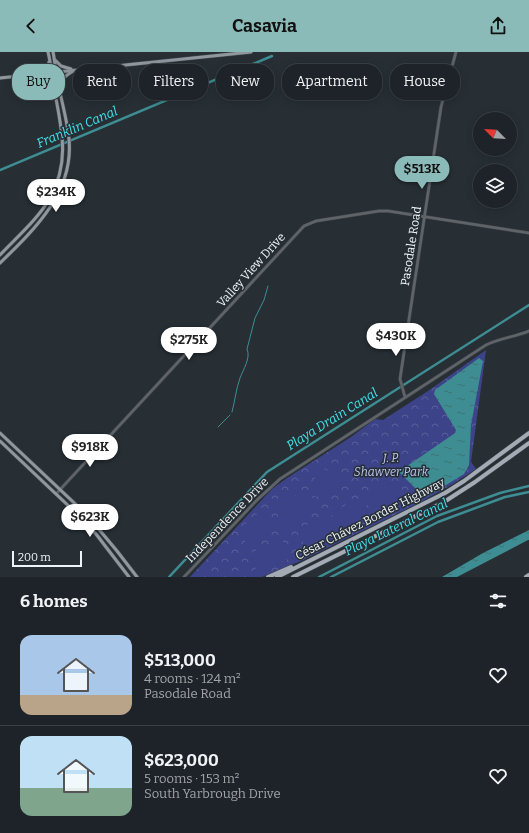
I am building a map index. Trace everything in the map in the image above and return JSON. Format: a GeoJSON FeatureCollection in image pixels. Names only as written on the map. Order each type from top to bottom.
{"type":"FeatureCollection","features":[{"type":"Feature","properties":{"kind":"highway","name":"César Chávez Border Highway"},"geometry":{"type":"LineString","coordinates":[[277,577],[445,493],[464,481],[529,433]]}},
{"type":"Feature","properties":{"kind":"highway","name":"César Chávez Border Highway"},"geometry":{"type":"LineString","coordinates":[[293,577],[444,502],[475,482],[529,443]]}},
{"type":"Feature","properties":{"kind":"highway"},"geometry":{"type":"LineString","coordinates":[[299,577],[333,557]]}},
{"type":"Feature","properties":{"kind":"highway"},"geometry":{"type":"LineString","coordinates":[[268,577],[306,562]]}},
{"type":"Feature","properties":{"kind":"main road"},"geometry":{"type":"LineString","coordinates":[[48,52],[50,64]]}},
{"type":"Feature","properties":{"kind":"main road"},"geometry":{"type":"LineString","coordinates":[[53,52],[55,64]]}},
{"type":"Feature","properties":{"kind":"main road"},"geometry":{"type":"LineString","coordinates":[[131,64],[251,52]]}},
{"type":"Feature","properties":{"kind":"main road"},"geometry":{"type":"LineString","coordinates":[[49,64],[50,60]]}},
{"type":"Feature","properties":{"kind":"main road"},"geometry":{"type":"LineString","coordinates":[[55,60],[61,66],[73,70]]}},
{"type":"Feature","properties":{"kind":"main road"},"geometry":{"type":"LineString","coordinates":[[0,78],[12,77]]}},
{"type":"Feature","properties":{"kind":"main road"},"geometry":{"type":"LineString","coordinates":[[0,255],[39,213],[50,198],[60,172],[64,146],[56,100]]}},
{"type":"Feature","properties":{"kind":"main road"},"geometry":{"type":"LineString","coordinates":[[0,263],[44,216],[56,199],[62,186],[67,170],[69,143],[61,100]]}},
{"type":"Feature","properties":{"kind":"main road"},"geometry":{"type":"LineString","coordinates":[[0,433],[100,530],[136,575]]}},
{"type":"Feature","properties":{"kind":"main road"},"geometry":{"type":"LineString","coordinates":[[0,441],[96,534],[129,577]]}},
{"type":"Feature","properties":{"kind":"street","name":"Pasodale Road"},"geometry":{"type":"LineString","coordinates":[[405,397],[400,383],[442,107],[456,52]]}},
{"type":"Feature","properties":{"kind":"street","name":"Valley View Drive"},"geometry":{"type":"LineString","coordinates":[[56,494],[302,228],[316,221],[379,211],[396,212],[529,233]]}},
{"type":"Feature","properties":{"kind":"street","name":"Independence Drive"},"geometry":{"type":"LineString","coordinates":[[184,577],[271,486],[291,471],[486,344],[501,338],[516,336],[529,331]]}},
{"type":"Feature","properties":{"kind":"green space","name":"J. P. Shawver Park"},"geometry":{"type":"Polygon","coordinates":[[[486,350],[471,462],[476,469],[421,502],[301,561],[262,577],[190,577],[272,489],[351,437],[375,419],[383,420],[428,391],[486,350]]]}},
{"type":"Feature","properties":{"kind":"green space"},"geometry":{"type":"Polygon","coordinates":[[[320,468],[344,475],[339,485],[333,492],[329,495],[319,497],[313,496],[316,470],[320,468]]]}},
{"type":"Feature","properties":{"kind":"green space"},"geometry":{"type":"Polygon","coordinates":[[[397,480],[407,499],[376,515],[366,496],[397,480]]]}},
{"type":"Feature","properties":{"kind":"green space"},"geometry":{"type":"Polygon","coordinates":[[[281,494],[314,498],[311,511],[303,522],[292,528],[278,530],[278,497],[281,494]]]}},
{"type":"Feature","properties":{"kind":"green space"},"geometry":{"type":"Polygon","coordinates":[[[362,497],[372,516],[341,532],[331,513],[362,497]]]}},
{"type":"Feature","properties":{"kind":"green space"},"geometry":{"type":"Polygon","coordinates":[[[261,511],[275,528],[251,548],[237,531],[261,511]]]}},
{"type":"Feature","properties":{"kind":"green space"},"geometry":{"type":"Polygon","coordinates":[[[328,514],[338,533],[307,549],[297,530],[328,514]]]}},
{"type":"Feature","properties":{"kind":"green space"},"geometry":{"type":"Polygon","coordinates":[[[281,538],[290,558],[258,573],[249,554],[281,538]]]}},
{"type":"Feature","properties":{"kind":"water"},"geometry":{"type":"Polygon","coordinates":[[[479,358],[483,361],[471,425],[469,465],[464,474],[424,497],[400,473],[400,471],[455,433],[456,430],[434,394],[435,390],[479,358]]]}},
{"type":"Feature","properties":{"kind":"water"},"geometry":{"type":"Polygon","coordinates":[[[529,530],[529,540],[457,577],[442,577],[483,553],[529,530]]]}},
{"type":"Feature","properties":{"kind":"waterway","name":"Franklin Canal"},"geometry":{"type":"LineString","coordinates":[[0,170],[272,56]]}},
{"type":"Feature","properties":{"kind":"waterway"},"geometry":{"type":"LineString","coordinates":[[232,412],[239,382],[248,356],[247,349],[255,318],[264,300],[268,286]]}},
{"type":"Feature","properties":{"kind":"waterway","name":"Playa Drain Canal"},"geometry":{"type":"LineString","coordinates":[[169,577],[267,472],[529,305]]}},
{"type":"Feature","properties":{"kind":"waterway"},"geometry":{"type":"LineString","coordinates":[[218,427],[230,415]]}},
{"type":"Feature","properties":{"kind":"waterway","name":"Playa Lateral Canal"},"geometry":{"type":"LineString","coordinates":[[319,577],[437,516],[500,493],[529,486]]}},
{"type":"Feature","properties":{"kind":"waterway"},"geometry":{"type":"LineString","coordinates":[[331,577],[438,522],[505,497],[529,492]]}}]}
